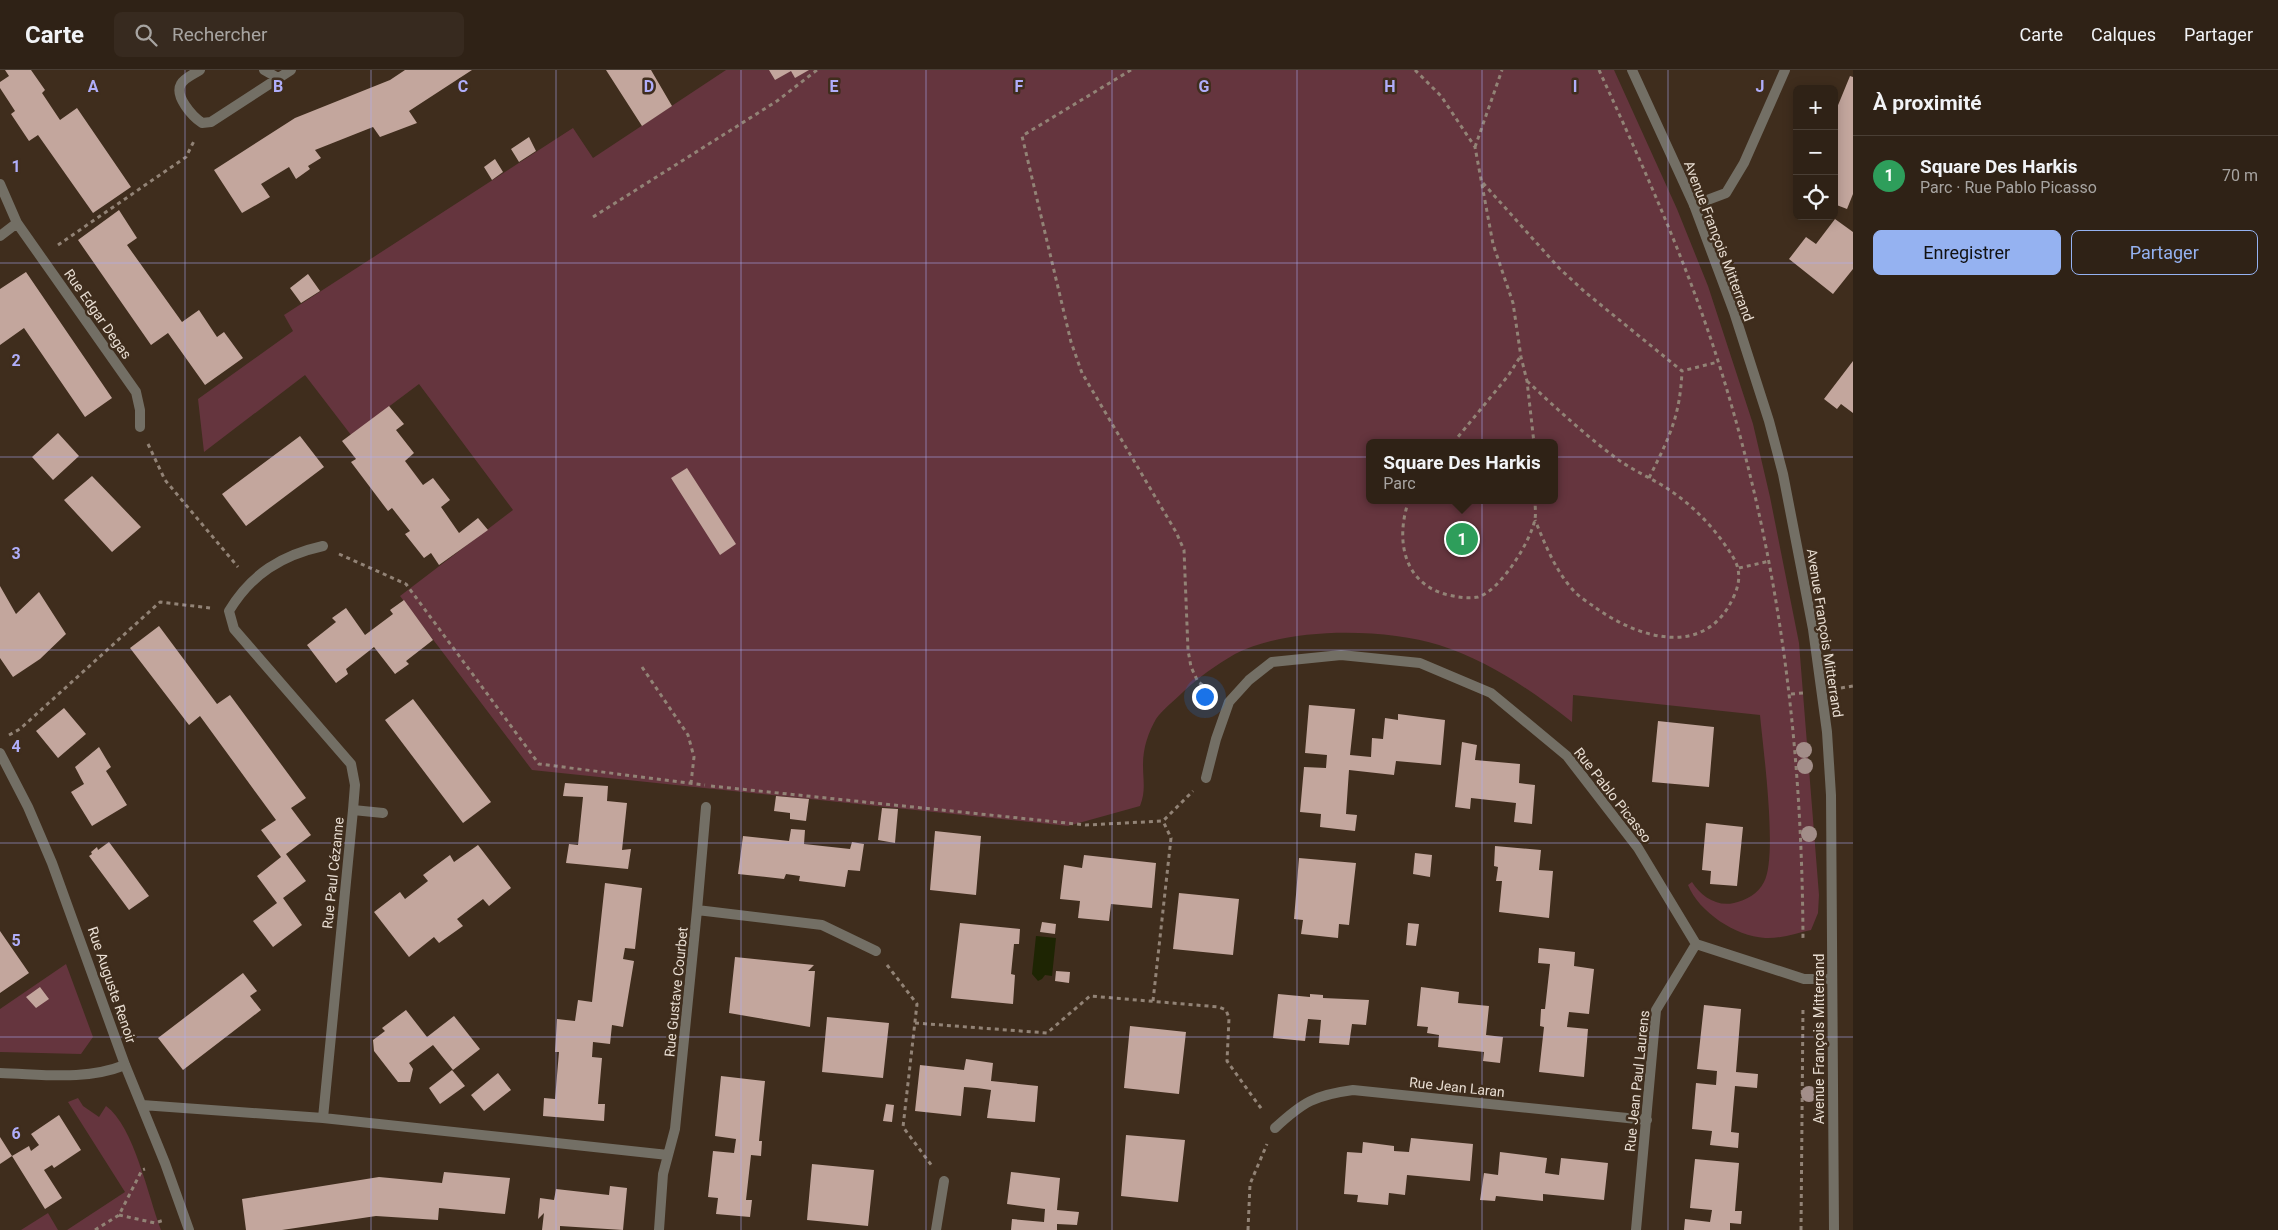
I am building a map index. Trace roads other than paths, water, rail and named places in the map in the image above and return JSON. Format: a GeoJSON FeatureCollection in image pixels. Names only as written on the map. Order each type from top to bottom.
{"type":"FeatureCollection","features":[{"type":"Feature","properties":{"kind":"street"},"geometry":{"type":"LineString","coordinates":[[200,70],[182,82],[178,90],[191,111],[202,123],[211,122],[291,70]]}},
{"type":"Feature","properties":{"kind":"street"},"geometry":{"type":"LineString","coordinates":[[264,70],[278,78]]}},
{"type":"Feature","properties":{"kind":"street","name":"Avenue François Mitterrand"},"geometry":{"type":"LineString","coordinates":[[1632,70],[1694,205],[1734,312],[1769,422],[1782,474],[1814,629],[1827,732],[1831,795],[1834,1230]]}},
{"type":"Feature","properties":{"kind":"street"},"geometry":{"type":"LineString","coordinates":[[1694,205],[1726,193],[1744,163],[1785,70]]}},
{"type":"Feature","properties":{"kind":"street","name":"Rue Edgar Degas"},"geometry":{"type":"LineString","coordinates":[[0,184],[17,223],[136,392],[140,410],[140,427]]}},
{"type":"Feature","properties":{"kind":"street"},"geometry":{"type":"LineString","coordinates":[[0,236],[17,223]]}},
{"type":"Feature","properties":{"kind":"street","name":"Rue Paul Cézanne"},"geometry":{"type":"LineString","coordinates":[[323,546],[300,551],[278,561],[240,592],[229,611],[234,629],[351,764],[355,785],[323,1118]]}},
{"type":"Feature","properties":{"kind":"street","name":"Rue Pablo Picasso"},"geometry":{"type":"LineString","coordinates":[[1206,778],[1216,739],[1229,702],[1248,680],[1272,662],[1341,656],[1420,663],[1491,693],[1567,756],[1638,848],[1696,944]]}},
{"type":"Feature","properties":{"kind":"street","name":"Rue Auguste Renoir"},"geometry":{"type":"LineString","coordinates":[[0,753],[28,807],[52,863],[125,1065],[189,1230]]}},
{"type":"Feature","properties":{"kind":"street"},"geometry":{"type":"LineString","coordinates":[[697,910],[706,807]]}},
{"type":"Feature","properties":{"kind":"street"},"geometry":{"type":"LineString","coordinates":[[353,810],[383,813]]}},
{"type":"Feature","properties":{"kind":"street","name":"Rue Gustave Courbet"},"geometry":{"type":"LineString","coordinates":[[659,1230],[663,1174],[675,1129],[697,910],[822,925],[876,951]]}},
{"type":"Feature","properties":{"kind":"street"},"geometry":{"type":"LineString","coordinates":[[1696,944],[1804,979],[1832,979]]}},
{"type":"Feature","properties":{"kind":"street","name":"Rue Jean Paul Laurens"},"geometry":{"type":"LineString","coordinates":[[1636,1230],[1656,1010],[1696,944]]}},
{"type":"Feature","properties":{"kind":"street"},"geometry":{"type":"LineString","coordinates":[[0,1073],[85,1075],[109,1071],[125,1065]]}},
{"type":"Feature","properties":{"kind":"street","name":"Rue Jean Laran"},"geometry":{"type":"LineString","coordinates":[[1275,1128],[1294,1110],[1313,1098],[1353,1090],[1647,1120]]}},
{"type":"Feature","properties":{"kind":"street"},"geometry":{"type":"LineString","coordinates":[[142,1105],[323,1118],[668,1155]]}},
{"type":"Feature","properties":{"kind":"street"},"geometry":{"type":"LineString","coordinates":[[936,1230],[944,1181]]}},
{"type":"Feature","properties":{"kind":"place","name":"Square Des Harkis"},"geometry":{"type":"Point","coordinates":[1462,539]}}]}
